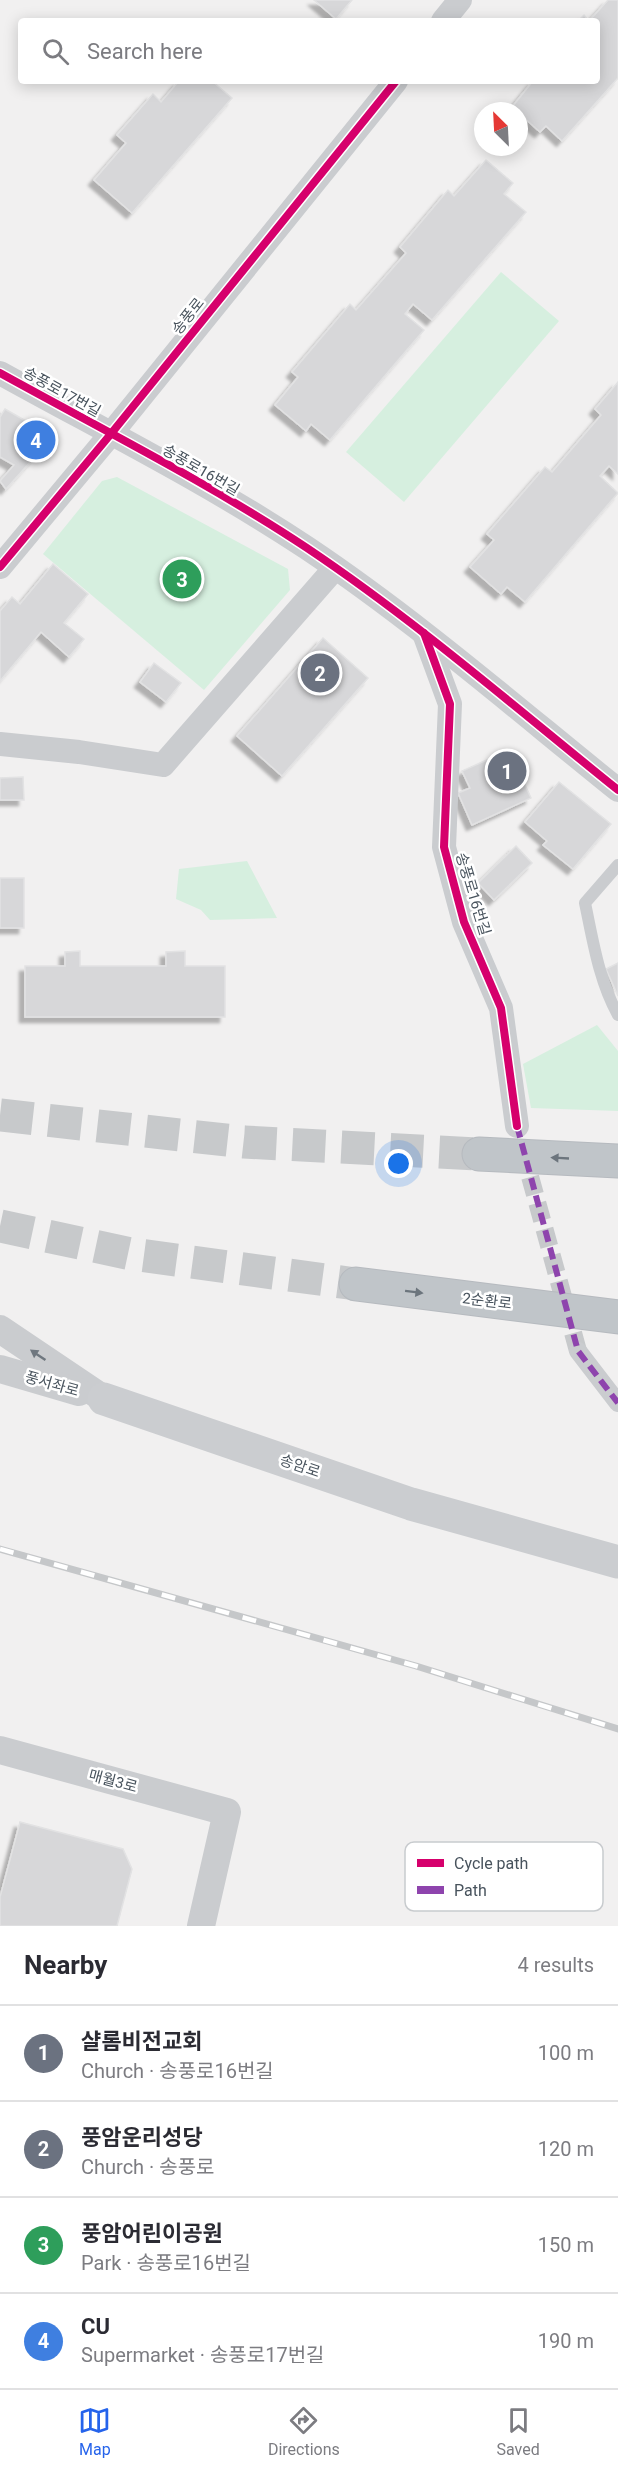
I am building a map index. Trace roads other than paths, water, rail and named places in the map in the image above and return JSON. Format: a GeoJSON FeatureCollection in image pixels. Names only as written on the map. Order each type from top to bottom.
{"type":"FeatureCollection","features":[{"type":"Feature","properties":{"kind":"highway"},"geometry":{"type":"LineString","coordinates":[[479,1154],[618,1161]]}},
{"type":"Feature","properties":{"kind":"highway","name":"2순환로"},"geometry":{"type":"LineString","coordinates":[[356,1284],[618,1317]]}},
{"type":"Feature","properties":{"kind":"main road","name":"송암로"},"geometry":{"type":"LineString","coordinates":[[104,1400],[411,1504],[618,1562]]}},
{"type":"Feature","properties":{"kind":"street"},"geometry":{"type":"LineString","coordinates":[[445,18],[460,0]]}},
{"type":"Feature","properties":{"kind":"street","name":"송풍로"},"geometry":{"type":"LineString","coordinates":[[0,567],[110,435],[394,84]]}},
{"type":"Feature","properties":{"kind":"street","name":"송풍로17번길"},"geometry":{"type":"LineString","coordinates":[[0,373],[110,435]]}},
{"type":"Feature","properties":{"kind":"street","name":"송풍로16번길"},"geometry":{"type":"LineString","coordinates":[[110,435],[214,492],[335,568],[424,633],[618,790]]}},
{"type":"Feature","properties":{"kind":"street"},"geometry":{"type":"LineString","coordinates":[[0,744],[79,752],[163,765],[335,568]]}},
{"type":"Feature","properties":{"kind":"street","name":"송풍로16번길"},"geometry":{"type":"LineString","coordinates":[[424,633],[450,704],[444,847],[464,922],[501,1008],[517,1126]]}},
{"type":"Feature","properties":{"kind":"street","name":"송암로"},"geometry":{"type":"LineString","coordinates":[[0,1329],[104,1400]]}},
{"type":"Feature","properties":{"kind":"street"},"geometry":{"type":"LineString","coordinates":[[578,1351],[618,1403]]}},
{"type":"Feature","properties":{"kind":"street","name":"풍서좌로"},"geometry":{"type":"LineString","coordinates":[[0,1369],[104,1400]]}},
{"type":"Feature","properties":{"kind":"street","name":"매월3로"},"geometry":{"type":"LineString","coordinates":[[0,1750],[226,1812],[201,1926]]}},
{"type":"Feature","properties":{"kind":"lane"},"geometry":{"type":"LineString","coordinates":[[618,865],[585,903],[596,956],[610,1002],[618,1015]]}},
{"type":"Feature","properties":{"kind":"tunnel"},"geometry":{"type":"LineString","coordinates":[[0,1115],[244,1142],[479,1154]]}},
{"type":"Feature","properties":{"kind":"tunnel"},"geometry":{"type":"LineString","coordinates":[[523,1151],[578,1351]]}},
{"type":"Feature","properties":{"kind":"tunnel"},"geometry":{"type":"LineString","coordinates":[[0,1226],[131,1254],[356,1284]]}},
{"type":"Feature","properties":{"kind":"railway"},"geometry":{"type":"LineString","coordinates":[[0,1549],[416,1666],[618,1729]]}},
{"type":"Feature","properties":{"kind":"place","name":"CU"},"geometry":{"type":"Point","coordinates":[36,440]}},
{"type":"Feature","properties":{"kind":"place","name":"풍암어린이공원"},"geometry":{"type":"Point","coordinates":[182,579]}},
{"type":"Feature","properties":{"kind":"place","name":"풍암운리성당"},"geometry":{"type":"Point","coordinates":[320,673]}},
{"type":"Feature","properties":{"kind":"place","name":"샬롬비전교회"},"geometry":{"type":"Point","coordinates":[507,771]}}]}
